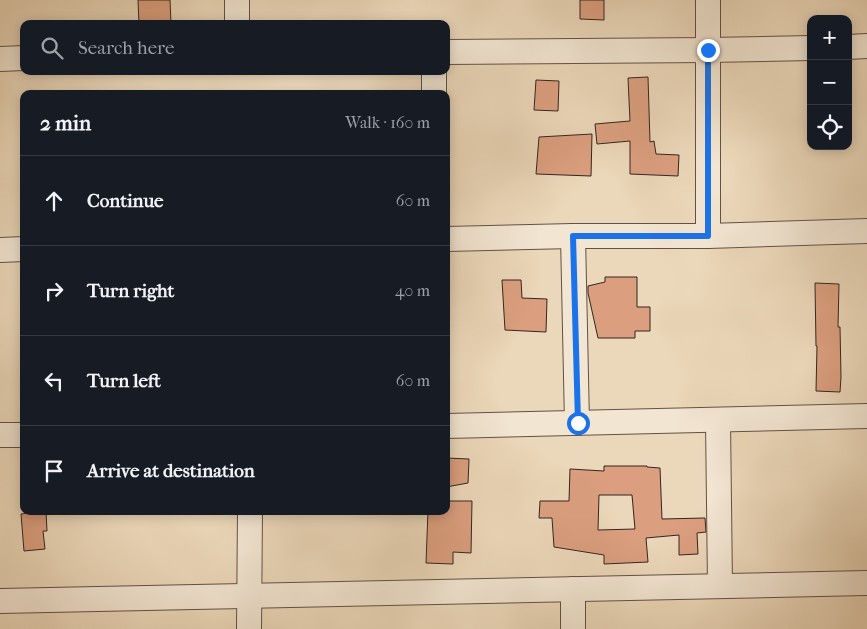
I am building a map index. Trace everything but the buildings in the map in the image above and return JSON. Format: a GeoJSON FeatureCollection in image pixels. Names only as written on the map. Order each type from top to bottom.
{"type":"FeatureCollection","features":[{"type":"Feature","properties":{"kind":"street"},"geometry":{"type":"LineString","coordinates":[[236,20],[237,0]]}},
{"type":"Feature","properties":{"kind":"street"},"geometry":{"type":"LineString","coordinates":[[708,0],[708,236]]}},
{"type":"Feature","properties":{"kind":"street"},"geometry":{"type":"LineString","coordinates":[[852,46],[867,46]]}},
{"type":"Feature","properties":{"kind":"street"},"geometry":{"type":"LineString","coordinates":[[450,52],[807,48]]}},
{"type":"Feature","properties":{"kind":"street"},"geometry":{"type":"LineString","coordinates":[[0,59],[20,58]]}},
{"type":"Feature","properties":{"kind":"street"},"geometry":{"type":"LineString","coordinates":[[434,75],[434,90]]}},
{"type":"Feature","properties":{"kind":"street"},"geometry":{"type":"LineString","coordinates":[[450,239],[573,236],[708,236],[867,230]]}},
{"type":"Feature","properties":{"kind":"street"},"geometry":{"type":"LineString","coordinates":[[573,236],[578,423]]}},
{"type":"Feature","properties":{"kind":"street"},"geometry":{"type":"LineString","coordinates":[[0,250],[20,249]]}},
{"type":"Feature","properties":{"kind":"street"},"geometry":{"type":"LineString","coordinates":[[450,426],[867,416]]}},
{"type":"Feature","properties":{"kind":"street"},"geometry":{"type":"LineString","coordinates":[[718,420],[720,586]]}},
{"type":"Feature","properties":{"kind":"street"},"geometry":{"type":"LineString","coordinates":[[0,435],[20,435]]}},
{"type":"Feature","properties":{"kind":"street"},"geometry":{"type":"LineString","coordinates":[[249,629],[250,515]]}},
{"type":"Feature","properties":{"kind":"street"},"geometry":{"type":"LineString","coordinates":[[0,601],[867,583]]}},
{"type":"Feature","properties":{"kind":"street"},"geometry":{"type":"LineString","coordinates":[[573,589],[573,629]]}},
{"type":"Feature","properties":{"kind":"route"},"geometry":{"type":"LineString","coordinates":[[578,423],[573,236],[708,236],[708,50]]}}]}
